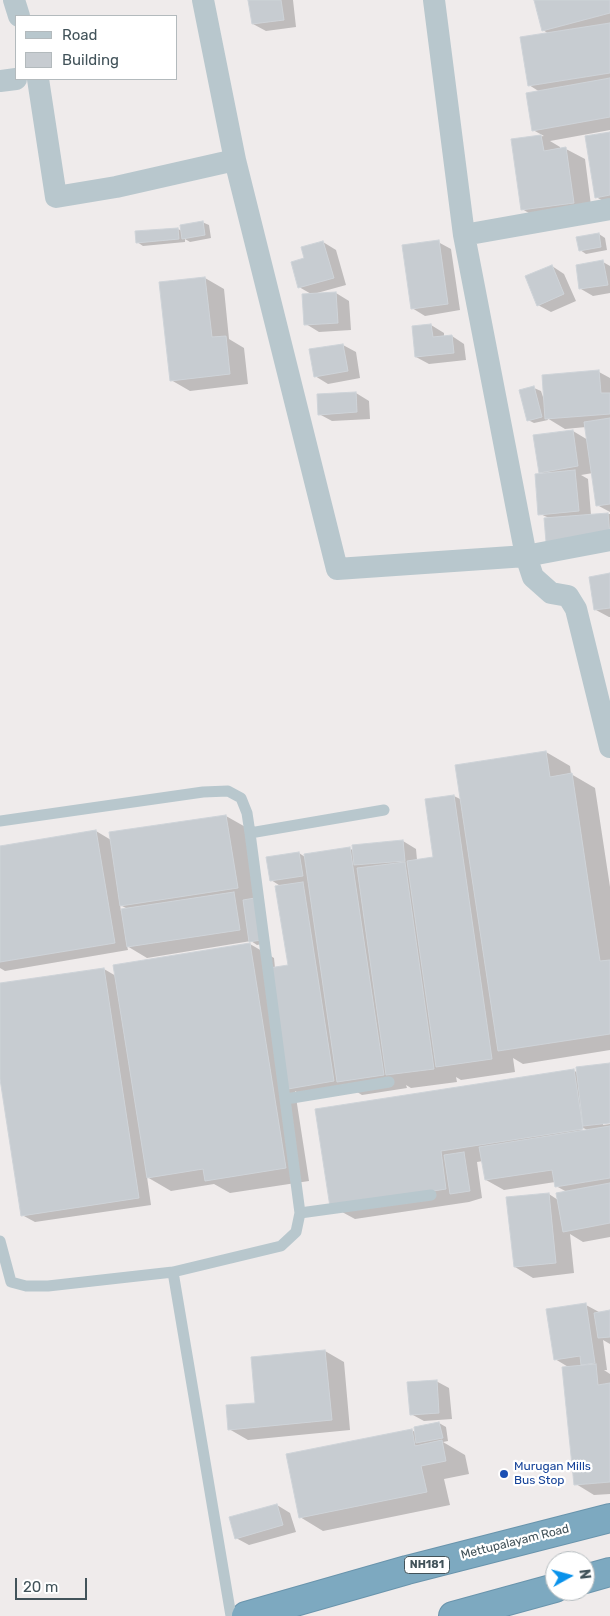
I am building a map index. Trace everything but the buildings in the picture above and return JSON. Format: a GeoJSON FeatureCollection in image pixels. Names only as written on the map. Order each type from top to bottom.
{"type":"FeatureCollection","features":[{"type":"Feature","properties":{"kind":"highway","name":"Mettupalayam Road"},"geometry":{"type":"LineString","coordinates":[[246,1616],[407,1570],[610,1518]]}},
{"type":"Feature","properties":{"kind":"highway"},"geometry":{"type":"LineString","coordinates":[[595,1576],[610,1572]]}},
{"type":"Feature","properties":{"kind":"highway"},"geometry":{"type":"LineString","coordinates":[[453,1616],[545,1591]]}},
{"type":"Feature","properties":{"kind":"street"},"geometry":{"type":"LineString","coordinates":[[14,0],[19,15]]}},
{"type":"Feature","properties":{"kind":"street"},"geometry":{"type":"LineString","coordinates":[[203,0],[235,160],[337,570],[526,556],[610,540]]}},
{"type":"Feature","properties":{"kind":"street"},"geometry":{"type":"LineString","coordinates":[[434,0],[464,235],[526,556],[534,577],[551,593],[568,596],[600,663],[610,746]]}},
{"type":"Feature","properties":{"kind":"street"},"geometry":{"type":"LineString","coordinates":[[0,81],[15,79]]}},
{"type":"Feature","properties":{"kind":"street"},"geometry":{"type":"LineString","coordinates":[[38,80],[56,197],[116,188],[235,160]]}},
{"type":"Feature","properties":{"kind":"street"},"geometry":{"type":"LineString","coordinates":[[464,235],[610,209]]}},
{"type":"Feature","properties":{"kind":"lane"},"geometry":{"type":"LineString","coordinates":[[0,821],[203,792],[228,791],[241,798],[247,813],[250,833],[300,1213],[296,1232],[281,1246],[172,1272],[48,1286],[26,1286],[10,1282],[0,1241]]}},
{"type":"Feature","properties":{"kind":"lane"},"geometry":{"type":"LineString","coordinates":[[250,833],[384,810]]}},
{"type":"Feature","properties":{"kind":"lane"},"geometry":{"type":"LineString","coordinates":[[286,1099],[389,1082]]}},
{"type":"Feature","properties":{"kind":"lane"},"geometry":{"type":"LineString","coordinates":[[300,1213],[431,1195]]}},
{"type":"Feature","properties":{"kind":"lane"},"geometry":{"type":"LineString","coordinates":[[172,1272],[231,1616]]}},
{"type":"Feature","properties":{"kind":"place","name":"Murugan Mills Bus Stop"},"geometry":{"type":"Point","coordinates":[504,1474]}}]}
